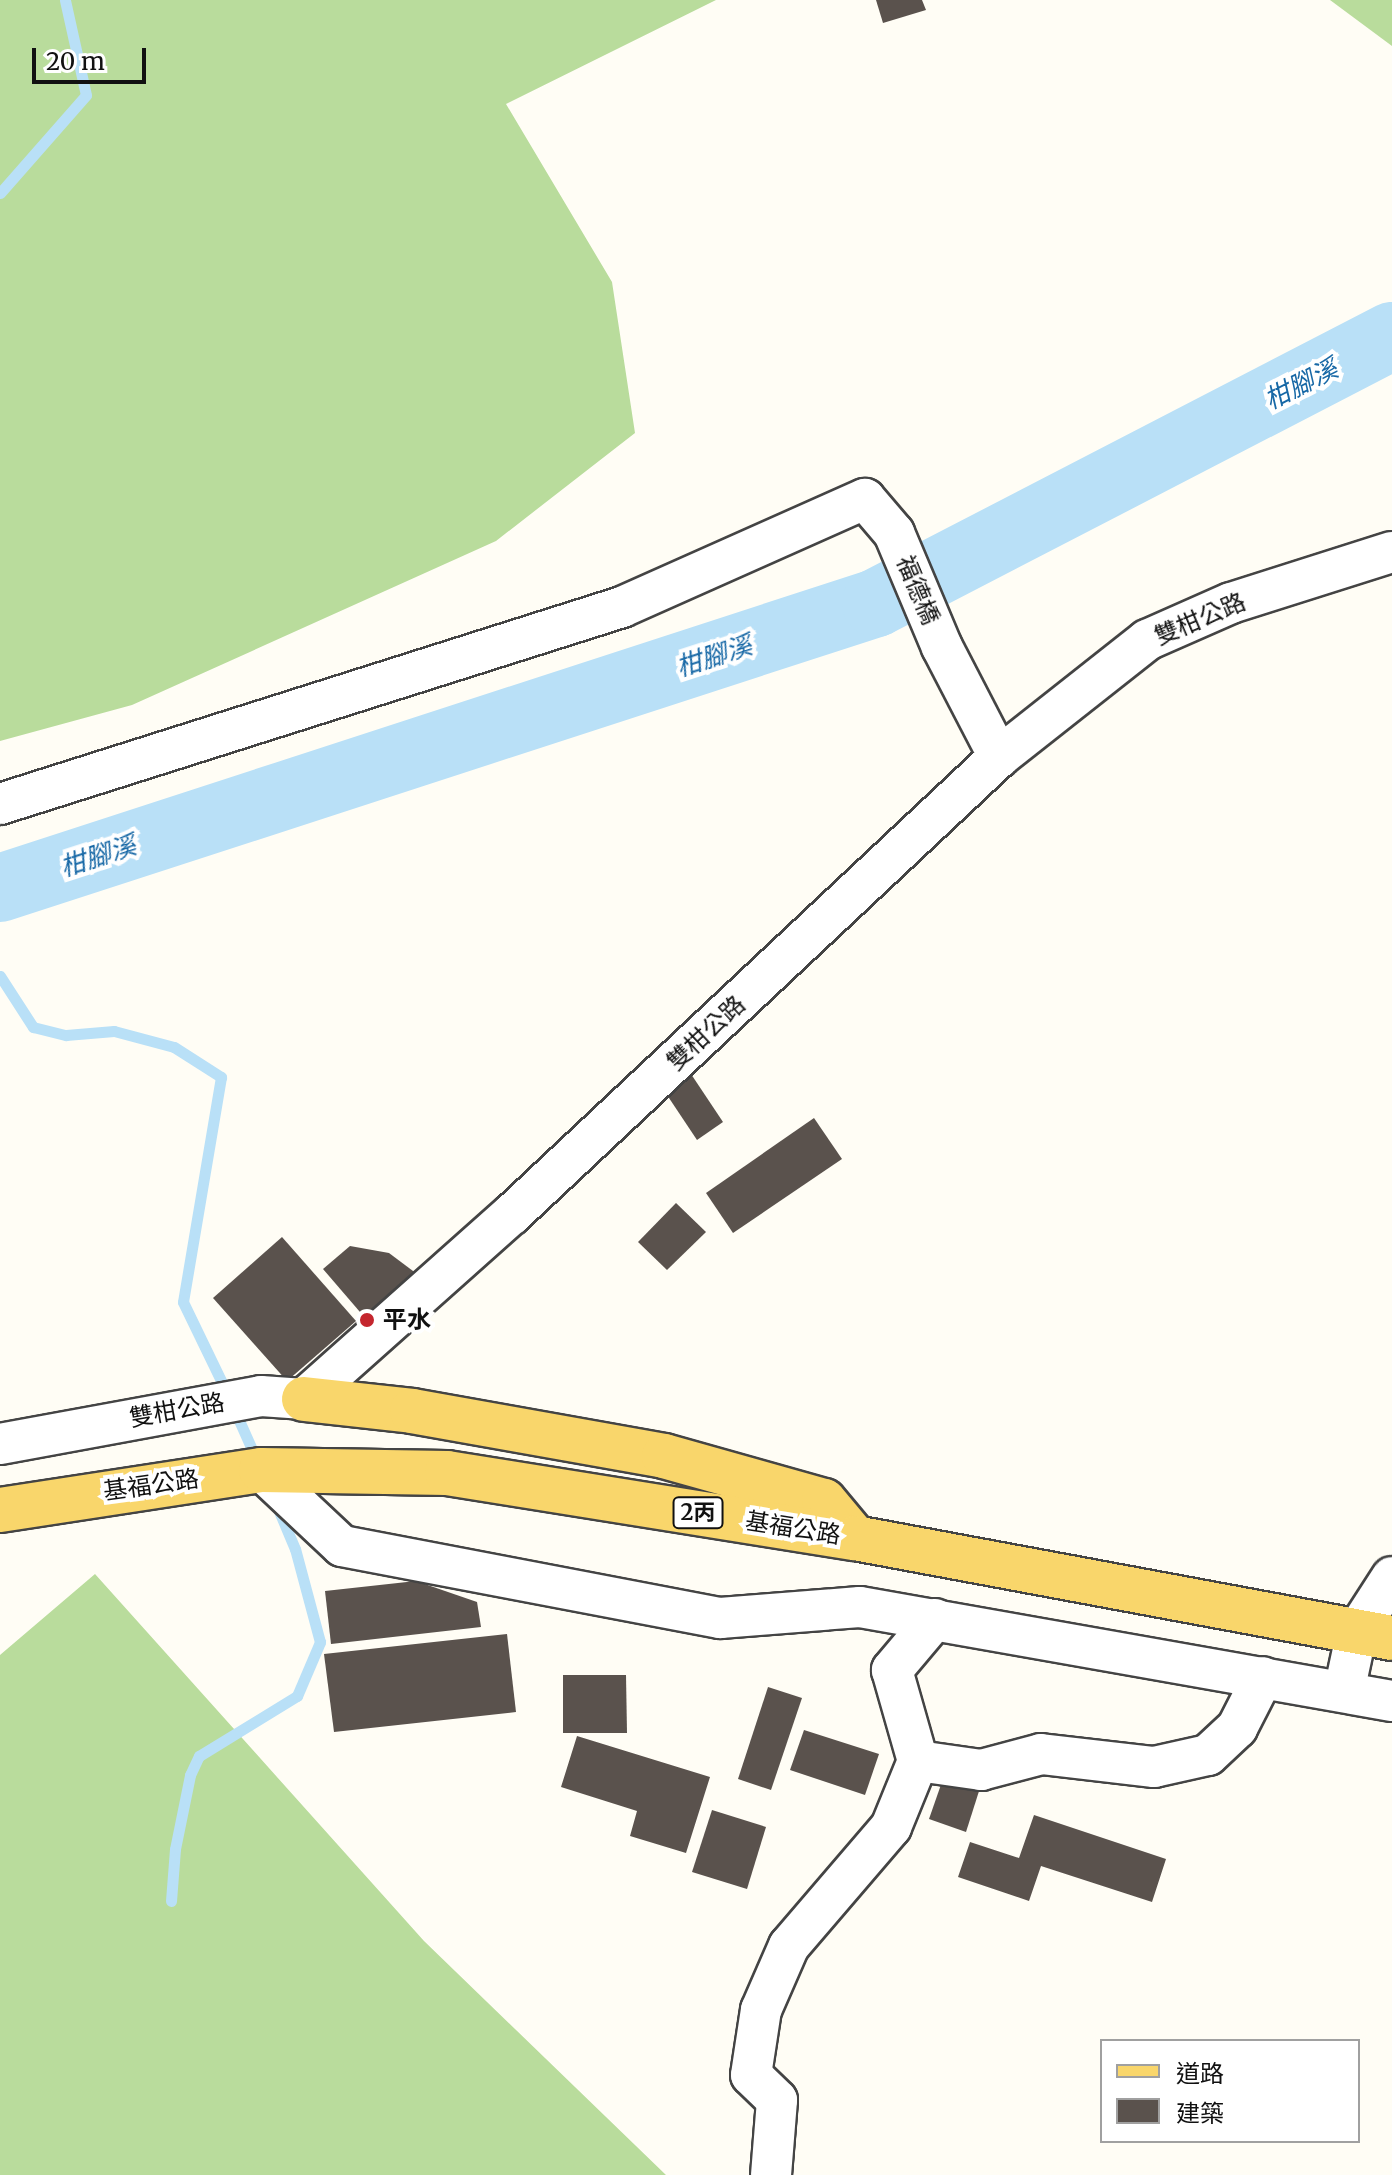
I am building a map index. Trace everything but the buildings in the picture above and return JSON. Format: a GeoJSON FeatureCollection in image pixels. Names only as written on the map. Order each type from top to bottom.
{"type":"FeatureCollection","features":[{"type":"Feature","properties":{"kind":"main road"},"geometry":{"type":"LineString","coordinates":[[304,1399],[412,1411],[664,1456],[824,1501],[855,1538]]}},
{"type":"Feature","properties":{"kind":"main road","name":"基福公路"},"geometry":{"type":"LineString","coordinates":[[0,1510],[261,1470],[447,1473],[855,1538],[1375,1635]]}},
{"type":"Feature","properties":{"kind":"street","name":"福德橋"},"geometry":{"type":"LineString","coordinates":[[0,804],[622,607],[865,499],[894,533],[942,647],[999,757]]}},
{"type":"Feature","properties":{"kind":"street","name":"雙柑公路"},"geometry":{"type":"LineString","coordinates":[[0,1444],[261,1396],[304,1399],[512,1214],[999,757],[1147,640],[1231,603],[1392,552]]}},
{"type":"Feature","properties":{"kind":"street"},"geometry":{"type":"LineString","coordinates":[[261,1470],[342,1546],[720,1618],[860,1607],[1392,1701]]}},
{"type":"Feature","properties":{"kind":"street"},"geometry":{"type":"LineString","coordinates":[[1344,1692],[1375,1635],[1392,1577]]}},
{"type":"Feature","properties":{"kind":"street"},"geometry":{"type":"LineString","coordinates":[[771,2175],[777,2100],[751,2075],[761,2010],[789,1946],[891,1827],[918,1761],[892,1670],[935,1619]]}},
{"type":"Feature","properties":{"kind":"street"},"geometry":{"type":"LineString","coordinates":[[918,1761],[981,1770],[1041,1754],[1154,1767],[1208,1755],[1237,1728],[1263,1677]]}},
{"type":"Feature","properties":{"kind":"green space"},"geometry":{"type":"Polygon","coordinates":[[[0,0],[716,0],[506,104],[612,282],[635,433],[496,541],[132,705],[0,741],[0,0]]]}},
{"type":"Feature","properties":{"kind":"green space"},"geometry":{"type":"Polygon","coordinates":[[[1330,0],[1392,0],[1392,46],[1330,0]]]}},
{"type":"Feature","properties":{"kind":"green space"},"geometry":{"type":"Polygon","coordinates":[[[95,1574],[424,1941],[666,2175],[0,2175],[0,1655],[95,1574]]]}},
{"type":"Feature","properties":{"kind":"waterway"},"geometry":{"type":"LineString","coordinates":[[0,193],[86,95],[65,0]]}},
{"type":"Feature","properties":{"kind":"waterway","name":"柑腳溪"},"geometry":{"type":"LineString","coordinates":[[0,888],[876,603],[1392,336]]}},
{"type":"Feature","properties":{"kind":"waterway"},"geometry":{"type":"LineString","coordinates":[[0,976],[33,1027],[66,1035],[114,1031],[174,1047],[221,1077],[183,1302],[227,1393]]}},
{"type":"Feature","properties":{"kind":"waterway"},"geometry":{"type":"LineString","coordinates":[[234,1409],[258,1463]]}},
{"type":"Feature","properties":{"kind":"waterway"},"geometry":{"type":"LineString","coordinates":[[171,1901],[175,1849],[190,1775],[199,1756],[297,1696],[320,1642],[295,1549],[276,1504]]}},
{"type":"Feature","properties":{"kind":"place","name":"平水"},"geometry":{"type":"Point","coordinates":[367,1320]}}]}
